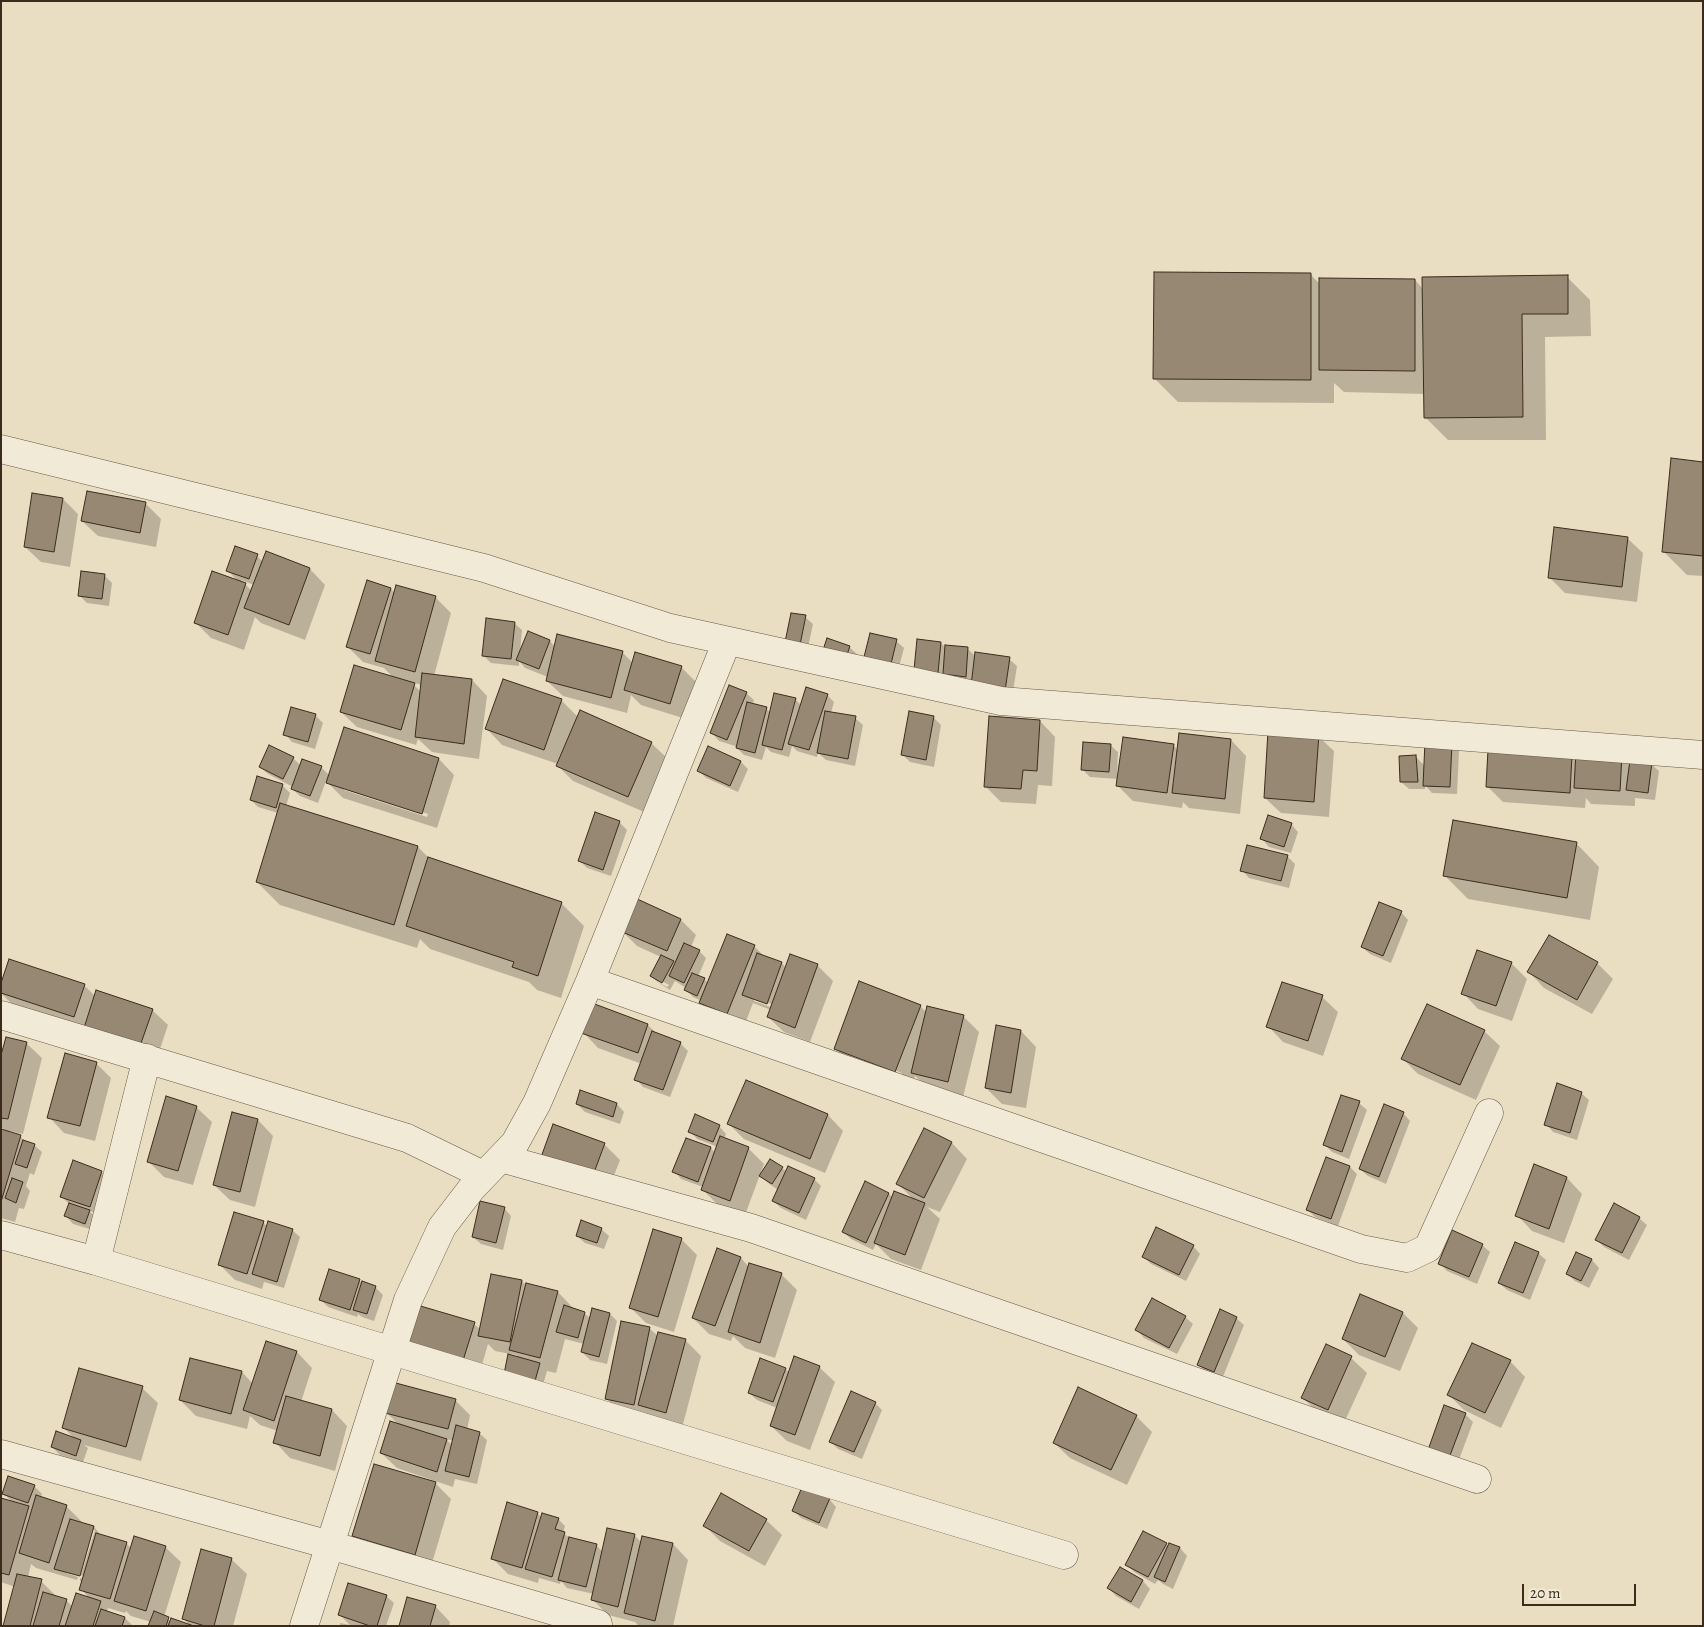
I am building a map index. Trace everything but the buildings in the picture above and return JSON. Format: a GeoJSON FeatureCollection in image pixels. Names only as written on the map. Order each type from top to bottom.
{"type":"FeatureCollection","features":[{"type":"Feature","properties":{"kind":"street"},"geometry":{"type":"LineString","coordinates":[[1,449],[484,568],[670,628],[1001,701],[1703,754]]}},
{"type":"Feature","properties":{"kind":"street"},"geometry":{"type":"LineString","coordinates":[[304,1626],[408,1300],[442,1227],[472,1188],[515,1144],[537,1103],[590,981],[726,641]]}},
{"type":"Feature","properties":{"kind":"street"},"geometry":{"type":"LineString","coordinates":[[590,981],[1361,1249],[1407,1258],[1428,1248],[1489,1113]]}},
{"type":"Feature","properties":{"kind":"street"},"geometry":{"type":"LineString","coordinates":[[1,1014],[407,1138],[492,1167],[751,1228],[1477,1478]]}},
{"type":"Feature","properties":{"kind":"street"},"geometry":{"type":"LineString","coordinates":[[96,1261],[147,1058]]}},
{"type":"Feature","properties":{"kind":"street"},"geometry":{"type":"LineString","coordinates":[[1,1235],[96,1261],[1064,1556]]}},
{"type":"Feature","properties":{"kind":"street"},"geometry":{"type":"LineString","coordinates":[[1,1454],[330,1545],[598,1624]]}}]}
